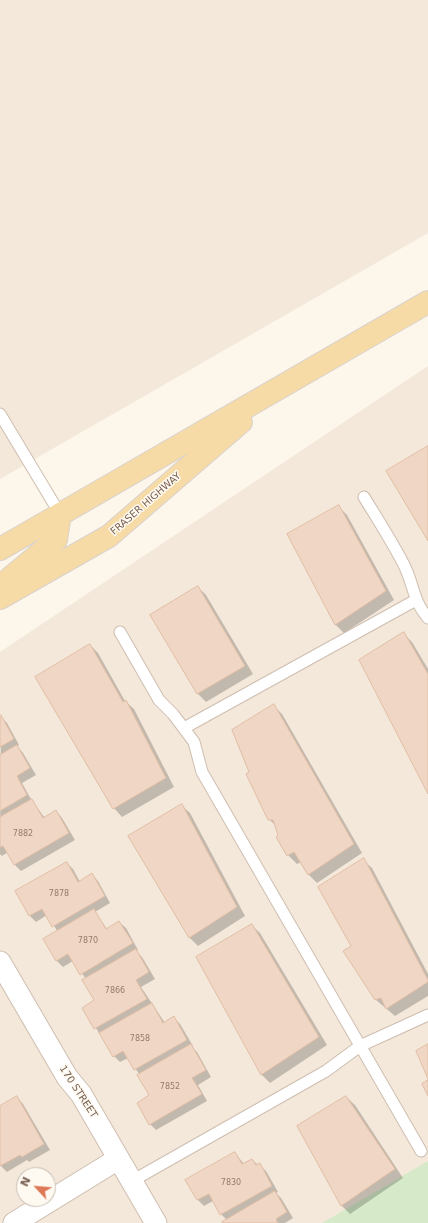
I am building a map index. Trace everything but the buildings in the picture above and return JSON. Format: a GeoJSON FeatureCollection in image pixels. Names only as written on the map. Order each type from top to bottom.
{"type":"FeatureCollection","features":[{"type":"Feature","properties":{"kind":"main road","name":"FRASER HIGHWAY"},"geometry":{"type":"LineString","coordinates":[[0,549],[278,390],[428,302]]}},
{"type":"Feature","properties":{"kind":"main road","name":"FRASER HIGHWAY"},"geometry":{"type":"LineString","coordinates":[[0,598],[109,536],[278,390]]}},
{"type":"Feature","properties":{"kind":"main road"},"geometry":{"type":"LineString","coordinates":[[0,587],[56,540],[60,514]]}},
{"type":"Feature","properties":{"kind":"street","name":"170 STREET"},"geometry":{"type":"LineString","coordinates":[[0,962],[67,1077],[81,1094],[156,1223]]}},
{"type":"Feature","properties":{"kind":"street"},"geometry":{"type":"LineString","coordinates":[[14,1223],[118,1159]]}},
{"type":"Feature","properties":{"kind":"lane"},"geometry":{"type":"LineString","coordinates":[[0,414],[60,514]]}},
{"type":"Feature","properties":{"kind":"lane"},"geometry":{"type":"LineString","coordinates":[[364,497],[405,567],[412,584],[416,600],[428,618]]}},
{"type":"Feature","properties":{"kind":"lane"},"geometry":{"type":"LineString","coordinates":[[184,728],[416,600]]}},
{"type":"Feature","properties":{"kind":"lane"},"geometry":{"type":"LineString","coordinates":[[120,632],[159,700],[184,728],[194,742],[202,772],[421,1151]]}},
{"type":"Feature","properties":{"kind":"lane"},"geometry":{"type":"LineString","coordinates":[[132,1181],[326,1070],[360,1046],[428,1015]]}},
{"type":"Feature","properties":{"kind":"shaded area"},"geometry":{"type":"Polygon","coordinates":[[[0,0],[428,0],[428,233],[0,479],[0,0]]]}},
{"type":"Feature","properties":{"kind":"shaded area"},"geometry":{"type":"Polygon","coordinates":[[[428,366],[428,1223],[0,1223],[0,652],[428,366]]]}},
{"type":"Feature","properties":{"kind":"green space"},"geometry":{"type":"Polygon","coordinates":[[[428,1161],[428,1223],[322,1223],[428,1161]]]}}]}
